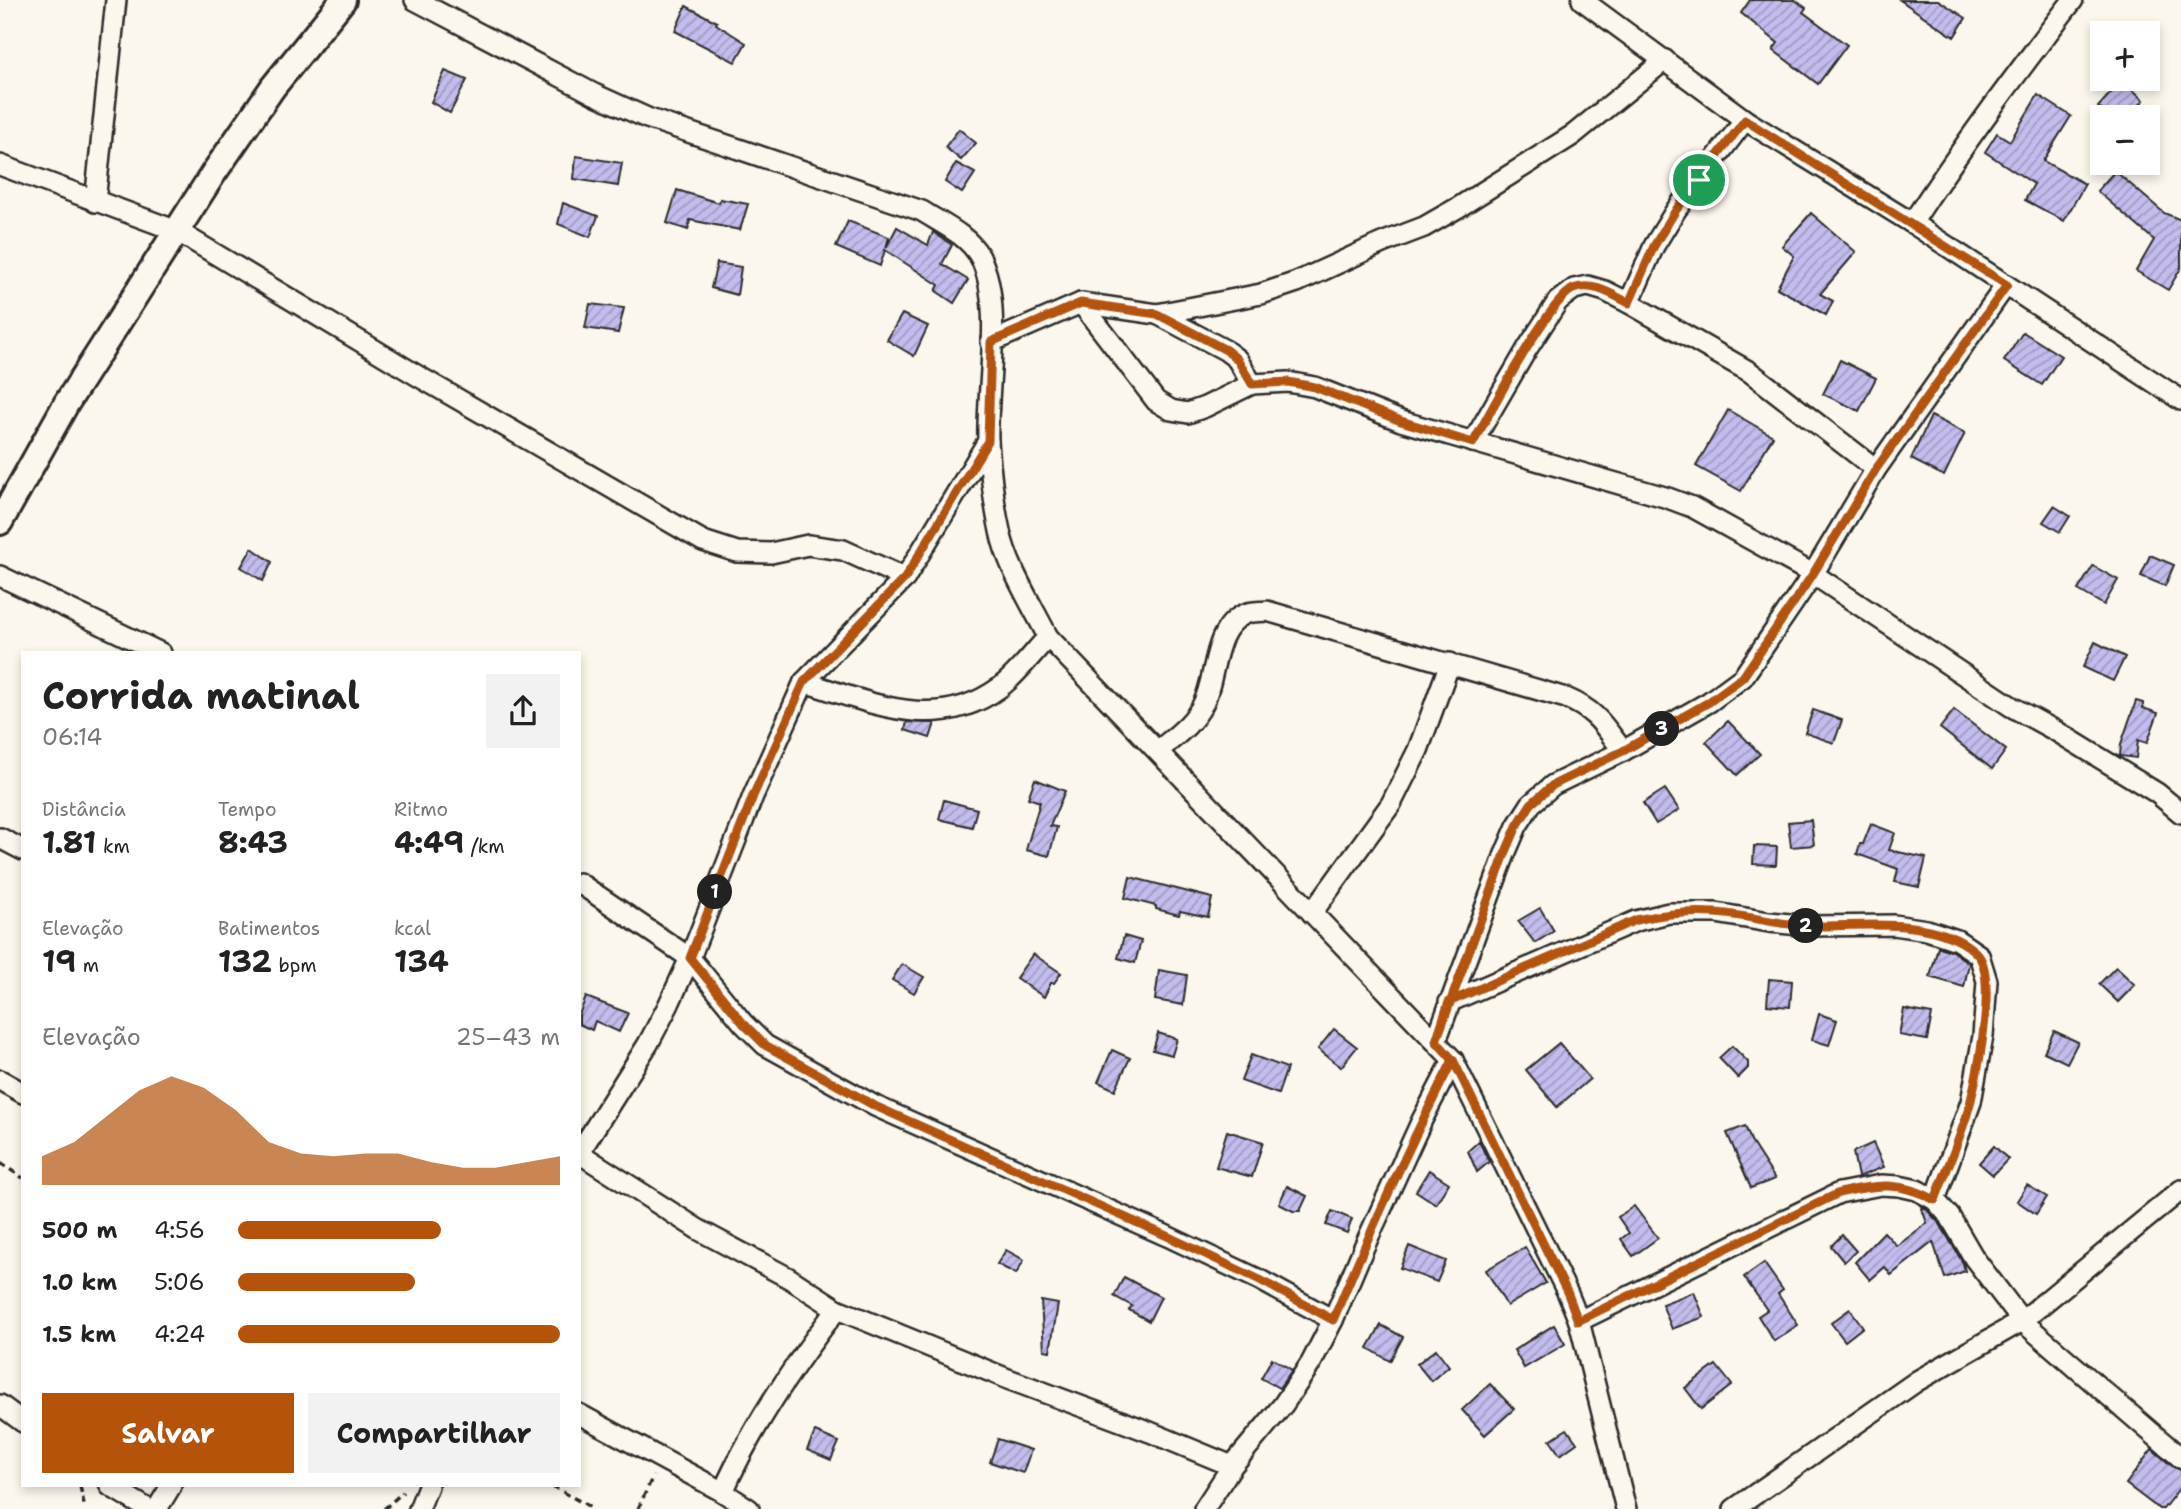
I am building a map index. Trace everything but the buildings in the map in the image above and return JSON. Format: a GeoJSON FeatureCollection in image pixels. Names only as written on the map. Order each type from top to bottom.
{"type":"FeatureCollection","features":[{"type":"Feature","properties":{"kind":"street"},"geometry":{"type":"LineString","coordinates":[[95,202],[116,0]]}},
{"type":"Feature","properties":{"kind":"street"},"geometry":{"type":"LineString","coordinates":[[0,522],[66,404],[213,174],[273,87],[343,0]]}},
{"type":"Feature","properties":{"kind":"street"},"geometry":{"type":"LineString","coordinates":[[415,0],[594,94],[648,118],[922,212],[961,235],[979,255],[988,278],[992,302],[988,441],[1000,532],[1008,557],[1048,637],[1453,1060],[1568,1294],[1578,1321],[1626,1509]]}},
{"type":"Feature","properties":{"kind":"street"},"geometry":{"type":"LineString","coordinates":[[1582,0],[1745,120],[1912,223],[2181,400]]}},
{"type":"Feature","properties":{"kind":"street"},"geometry":{"type":"LineString","coordinates":[[1912,223],[2004,89],[2073,0]]}},
{"type":"Feature","properties":{"kind":"street"},"geometry":{"type":"LineString","coordinates":[[991,342],[1081,303],[1157,314],[1261,294],[1297,282],[1424,227],[1459,208],[1573,135],[1665,60]]}},
{"type":"Feature","properties":{"kind":"street"},"geometry":{"type":"LineString","coordinates":[[1629,303],[1654,246],[1676,210],[1745,120]]}},
{"type":"Feature","properties":{"kind":"street"},"geometry":{"type":"LineString","coordinates":[[0,165],[177,231],[406,369],[703,541],[737,552],[771,553],[808,545],[843,550],[905,578]]}},
{"type":"Feature","properties":{"kind":"street"},"geometry":{"type":"LineString","coordinates":[[1436,1041],[1513,835],[1531,804],[1553,785],[1623,751],[1709,702],[1743,677],[1813,574],[1876,469],[2007,285]]}},
{"type":"Feature","properties":{"kind":"street"},"geometry":{"type":"LineString","coordinates":[[1473,443],[1558,301],[1574,289],[1588,286],[1629,303],[1750,372],[1876,469]]}},
{"type":"Feature","properties":{"kind":"street"},"geometry":{"type":"LineString","coordinates":[[1081,303],[1156,401],[1171,410],[1188,413],[1252,384],[1288,382],[1315,387],[1401,421],[1692,507],[1813,574],[2012,707],[2157,793],[2181,813]]}},
{"type":"Feature","properties":{"kind":"street"},"geometry":{"type":"LineString","coordinates":[[1157,314],[1226,350],[1237,359],[1252,384]]}},
{"type":"Feature","properties":{"kind":"street"},"geometry":{"type":"LineString","coordinates":[[581,1150],[648,1044],[690,958],[753,796],[804,682],[905,578],[988,441]]}},
{"type":"Feature","properties":{"kind":"street"},"geometry":{"type":"LineString","coordinates":[[0,576],[158,651]]}},
{"type":"Feature","properties":{"kind":"street"},"geometry":{"type":"LineString","coordinates":[[1158,751],[1195,719],[1204,703],[1220,644],[1229,626],[1246,613],[1267,611],[1531,687],[1584,705],[1595,714],[1623,751]]}},
{"type":"Feature","properties":{"kind":"street"},"geometry":{"type":"LineString","coordinates":[[804,682],[896,710],[938,713],[977,702],[1002,686],[1048,637]]}},
{"type":"Feature","properties":{"kind":"street"},"geometry":{"type":"LineString","coordinates":[[1312,913],[1391,804],[1418,750],[1450,663]]}},
{"type":"Feature","properties":{"kind":"street"},"geometry":{"type":"LineString","coordinates":[[0,838],[21,849]]}},
{"type":"Feature","properties":{"kind":"street"},"geometry":{"type":"LineString","coordinates":[[581,884],[690,958],[743,1023],[765,1045],[875,1106],[1167,1236],[1260,1280],[1333,1320]]}},
{"type":"Feature","properties":{"kind":"street"},"geometry":{"type":"LineString","coordinates":[[1449,1002],[1636,920],[1669,913],[1716,913],[1811,926],[1894,925],[1927,930],[1957,940],[1979,956],[1987,981],[1983,1036],[1971,1102],[1935,1200]]}},
{"type":"Feature","properties":{"kind":"street"},"geometry":{"type":"LineString","coordinates":[[1203,1509],[1232,1466],[1283,1405],[1311,1363],[1453,1060]]}},
{"type":"Feature","properties":{"kind":"street"},"geometry":{"type":"LineString","coordinates":[[0,1080],[21,1093]]}},
{"type":"Feature","properties":{"kind":"street"},"geometry":{"type":"LineString","coordinates":[[581,1154],[699,1230],[789,1278],[837,1309],[1232,1466]]}},
{"type":"Feature","properties":{"kind":"street"},"geometry":{"type":"LineString","coordinates":[[1578,1321],[1839,1193],[1881,1185],[1917,1189],[1935,1200],[1950,1217],[1974,1258],[2022,1321],[2181,1458]]}},
{"type":"Feature","properties":{"kind":"street"},"geometry":{"type":"LineString","coordinates":[[1734,1509],[1917,1381],[2022,1321],[2181,1190]]}},
{"type":"Feature","properties":{"kind":"street"},"geometry":{"type":"LineString","coordinates":[[723,1492],[737,1462],[786,1377],[837,1309]]}},
{"type":"Feature","properties":{"kind":"street"},"geometry":{"type":"LineString","coordinates":[[0,1405],[21,1421]]}},
{"type":"Feature","properties":{"kind":"street"},"geometry":{"type":"LineString","coordinates":[[581,1415],[723,1492],[749,1509]]}},
{"type":"Feature","properties":{"kind":"street"},"geometry":{"type":"LineString","coordinates":[[112,1487],[148,1509]]}},
{"type":"Feature","properties":{"kind":"street"},"geometry":{"type":"LineString","coordinates":[[157,1509],[170,1487]]}},
{"type":"Feature","properties":{"kind":"street"},"geometry":{"type":"LineString","coordinates":[[419,1509],[428,1487]]}},
{"type":"Feature","properties":{"kind":"path"},"geometry":{"type":"LineString","coordinates":[[0,1163],[21,1177]]}},
{"type":"Feature","properties":{"kind":"path"},"geometry":{"type":"LineString","coordinates":[[638,1509],[661,1458]]}},
{"type":"Feature","properties":{"kind":"path"},"geometry":{"type":"LineString","coordinates":[[80,1487],[85,1509]]}},
{"type":"Feature","properties":{"kind":"path"},"geometry":{"type":"LineString","coordinates":[[384,1509],[409,1487]]}},
{"type":"Feature","properties":{"kind":"path"},"geometry":{"type":"LineString","coordinates":[[554,1487],[594,1509]]}},
{"type":"Feature","properties":{"kind":"route"},"geometry":{"type":"LineString","coordinates":[[1699,180],[1676,210],[1654,246],[1629,303],[1588,286],[1574,289],[1558,301],[1473,443],[1401,421],[1315,387],[1288,382],[1252,384],[1237,359],[1226,350],[1157,314],[1081,303],[991,342],[988,441],[905,578],[804,682],[753,796],[690,958],[743,1023],[765,1045],[875,1106],[1167,1236],[1260,1280],[1333,1320],[1422,1120],[1453,1060],[1436,1041],[1449,1002],[1636,920],[1669,913],[1716,913],[1811,926],[1894,925],[1927,930],[1957,940],[1979,956],[1987,981],[1983,1036],[1971,1102],[1935,1200],[1917,1189],[1899,1186],[1881,1185],[1839,1193],[1578,1321],[1568,1294],[1453,1060],[1436,1041],[1449,1002],[1505,854],[1517,826],[1531,804],[1553,785],[1623,751],[1709,702],[1743,677],[1813,574],[1876,469],[2007,285],[1745,120],[1699,180]]}}]}
